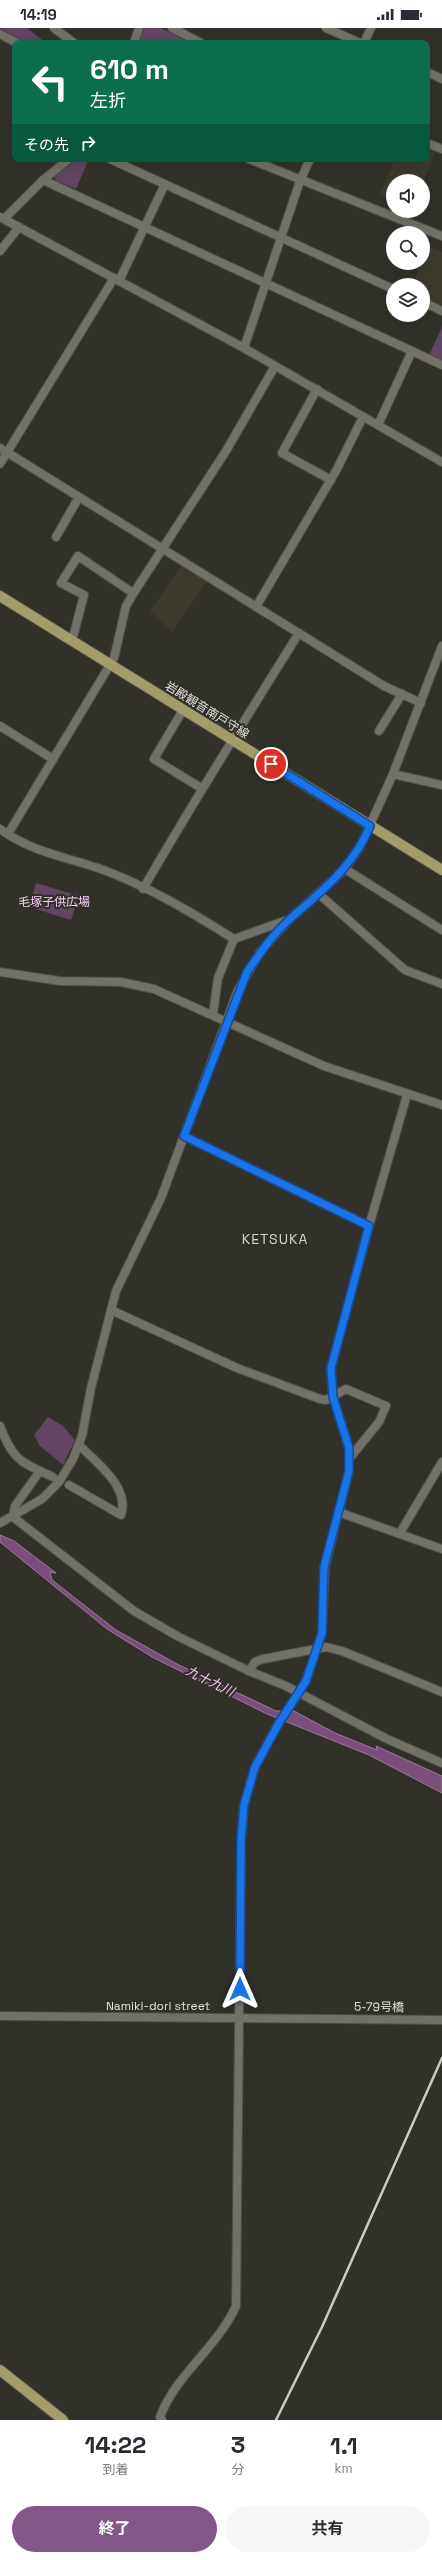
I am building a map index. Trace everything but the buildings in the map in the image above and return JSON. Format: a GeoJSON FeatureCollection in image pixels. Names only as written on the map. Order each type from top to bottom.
{"type":"FeatureCollection","features":[{"type":"Feature","properties":{"kind":"main road","name":"岩殿観音南戸守線"},"geometry":{"type":"LineString","coordinates":[[0,596],[442,870]]}},
{"type":"Feature","properties":{"kind":"main road"},"geometry":{"type":"LineString","coordinates":[[0,2370],[63,2420]]}},
{"type":"Feature","properties":{"kind":"street"},"geometry":{"type":"LineString","coordinates":[[54,28],[70,40]]}},
{"type":"Feature","properties":{"kind":"street"},"geometry":{"type":"LineString","coordinates":[[135,40],[139,28]]}},
{"type":"Feature","properties":{"kind":"street"},"geometry":{"type":"LineString","coordinates":[[172,28],[195,40]]}},
{"type":"Feature","properties":{"kind":"street"},"geometry":{"type":"LineString","coordinates":[[326,28],[353,40]]}},
{"type":"Feature","properties":{"kind":"street"},"geometry":{"type":"LineString","coordinates":[[365,40],[371,28]]}},
{"type":"Feature","properties":{"kind":"street"},"geometry":{"type":"LineString","coordinates":[[0,34],[12,40]]}},
{"type":"Feature","properties":{"kind":"street"},"geometry":{"type":"LineString","coordinates":[[430,73],[442,79]]}},
{"type":"Feature","properties":{"kind":"street"},"geometry":{"type":"LineString","coordinates":[[430,144],[442,149]]}},
{"type":"Feature","properties":{"kind":"street"},"geometry":{"type":"LineString","coordinates":[[65,162],[43,180],[2,218],[244,348],[442,462]]}},
{"type":"Feature","properties":{"kind":"street"},"geometry":{"type":"LineString","coordinates":[[117,162],[386,286]]}},
{"type":"Feature","properties":{"kind":"street"},"geometry":{"type":"LineString","coordinates":[[256,162],[300,181],[442,236]]}},
{"type":"Feature","properties":{"kind":"street"},"geometry":{"type":"LineString","coordinates":[[244,348],[300,181],[309,162]]}},
{"type":"Feature","properties":{"kind":"street"},"geometry":{"type":"LineString","coordinates":[[43,180],[442,364]]}},
{"type":"Feature","properties":{"kind":"street"},"geometry":{"type":"LineString","coordinates":[[0,464],[3,450],[116,279],[145,227],[165,184]]}},
{"type":"Feature","properties":{"kind":"street"},"geometry":{"type":"LineString","coordinates":[[0,251],[19,227]]}},
{"type":"Feature","properties":{"kind":"street"},"geometry":{"type":"LineString","coordinates":[[430,305],[442,311]]}},
{"type":"Feature","properties":{"kind":"street"},"geometry":{"type":"LineString","coordinates":[[378,425],[412,351]]}},
{"type":"Feature","properties":{"kind":"street"},"geometry":{"type":"LineString","coordinates":[[8,834],[110,665],[123,626],[126,606],[133,593],[163,549],[249,414],[275,366]]}},
{"type":"Feature","properties":{"kind":"street"},"geometry":{"type":"LineString","coordinates":[[317,389],[282,453],[330,480]]}},
{"type":"Feature","properties":{"kind":"street"},"geometry":{"type":"LineString","coordinates":[[256,606],[330,480],[363,417]]}},
{"type":"Feature","properties":{"kind":"street"},"geometry":{"type":"LineString","coordinates":[[3,450],[78,498],[384,686],[421,702]]}},
{"type":"Feature","properties":{"kind":"street"},"geometry":{"type":"LineString","coordinates":[[56,537],[78,498]]}},
{"type":"Feature","properties":{"kind":"street"},"geometry":{"type":"LineString","coordinates":[[72,641],[84,595],[61,583],[78,556],[133,593]]}},
{"type":"Feature","properties":{"kind":"street"},"geometry":{"type":"LineString","coordinates":[[143,888],[201,788],[233,741],[299,633]]}},
{"type":"Feature","properties":{"kind":"street"},"geometry":{"type":"LineString","coordinates":[[0,1523],[32,1506],[59,1482],[80,1445],[111,1310],[127,1266],[161,1198],[229,1021],[238,990],[247,972],[260,952],[290,919],[320,894],[345,869],[360,847],[393,774],[442,646]]}},
{"type":"Feature","properties":{"kind":"street"},"geometry":{"type":"LineString","coordinates":[[379,731],[402,694]]}},
{"type":"Feature","properties":{"kind":"street"},"geometry":{"type":"LineString","coordinates":[[184,710],[154,759],[201,788]]}},
{"type":"Feature","properties":{"kind":"street"},"geometry":{"type":"LineString","coordinates":[[0,726],[53,759]]}},
{"type":"Feature","properties":{"kind":"street"},"geometry":{"type":"LineString","coordinates":[[393,774],[442,785]]}},
{"type":"Feature","properties":{"kind":"street"},"geometry":{"type":"LineString","coordinates":[[0,828],[30,848],[98,868],[181,906],[234,939]]}},
{"type":"Feature","properties":{"kind":"street"},"geometry":{"type":"LineString","coordinates":[[345,869],[442,930]]}},
{"type":"Feature","properties":{"kind":"street"},"geometry":{"type":"LineString","coordinates":[[320,894],[405,970],[442,984]]}},
{"type":"Feature","properties":{"kind":"street"},"geometry":{"type":"LineString","coordinates":[[213,1014],[218,978],[234,939],[290,919]]}},
{"type":"Feature","properties":{"kind":"street"},"geometry":{"type":"LineString","coordinates":[[0,972],[39,979],[138,984],[154,989],[229,1021],[324,1066],[407,1096],[442,1105]]}},
{"type":"Feature","properties":{"kind":"street"},"geometry":{"type":"LineString","coordinates":[[162,2420],[160,2417],[164,2407],[184,2375],[228,2324],[236,2306],[241,2018],[241,1840],[244,1805],[255,1767],[279,1723],[306,1681],[318,1649],[322,1633],[324,1567],[349,1471],[349,1459],[344,1427],[333,1397],[331,1368],[334,1352],[369,1226],[407,1096]]}},
{"type":"Feature","properties":{"kind":"street"},"geometry":{"type":"LineString","coordinates":[[184,1136],[369,1226]]}},
{"type":"Feature","properties":{"kind":"street"},"geometry":{"type":"LineString","coordinates":[[111,1310],[251,1373],[320,1399],[326,1400],[346,1390],[352,1390],[386,1406],[379,1422],[349,1459]]}},
{"type":"Feature","properties":{"kind":"street"},"geometry":{"type":"LineString","coordinates":[[0,1426],[8,1447],[16,1458],[54,1478]]}},
{"type":"Feature","properties":{"kind":"street"},"geometry":{"type":"LineString","coordinates":[[69,1485],[121,1515],[123,1501],[114,1482],[80,1445]]}},
{"type":"Feature","properties":{"kind":"street"},"geometry":{"type":"LineString","coordinates":[[400,1533],[442,1462]]}},
{"type":"Feature","properties":{"kind":"street"},"geometry":{"type":"LineString","coordinates":[[11,1518],[18,1500],[40,1471]]}},
{"type":"Feature","properties":{"kind":"street"},"geometry":{"type":"LineString","coordinates":[[338,1512],[442,1549]]}},
{"type":"Feature","properties":{"kind":"street"},"geometry":{"type":"LineString","coordinates":[[11,1518],[134,1611],[179,1637],[381,1736],[442,1762]]}},
{"type":"Feature","properties":{"kind":"street"},"geometry":{"type":"LineString","coordinates":[[249,1671],[254,1662],[263,1659],[326,1647],[342,1651],[442,1692]]}},
{"type":"Feature","properties":{"kind":"street","name":"Namiki-dori street"},"geometry":{"type":"LineString","coordinates":[[0,2016],[316,2019]]}},
{"type":"Feature","properties":{"kind":"street","name":"5-79号橋"},"geometry":{"type":"LineString","coordinates":[[316,2019],[442,2020]]}},
{"type":"Feature","properties":{"kind":"shaded area"},"geometry":{"type":"Polygon","coordinates":[[[430,148],[436,151],[426,174],[388,174],[394,162],[430,162],[430,148]]]}},
{"type":"Feature","properties":{"kind":"shaded area"},"geometry":{"type":"Polygon","coordinates":[[[386,179],[386,198],[379,195],[386,179]]]}},
{"type":"Feature","properties":{"kind":"shaded area"},"geometry":{"type":"Polygon","coordinates":[[[430,247],[442,252],[442,308],[430,302],[430,278],[415,278],[419,270],[430,270],[430,247]]]}},
{"type":"Feature","properties":{"kind":"shaded area"},"geometry":{"type":"Polygon","coordinates":[[[182,565],[207,581],[172,632],[150,611],[182,565]]]}},
{"type":"Feature","properties":{"kind":"green space"},"geometry":{"type":"Polygon","coordinates":[[[0,28],[27,28],[42,40],[22,40],[0,28]]]}},
{"type":"Feature","properties":{"kind":"green space"},"geometry":{"type":"Polygon","coordinates":[[[144,28],[161,28],[184,40],[140,40],[144,28]]]}},
{"type":"Feature","properties":{"kind":"green space"},"geometry":{"type":"Polygon","coordinates":[[[73,162],[88,162],[76,189],[57,181],[54,177],[73,162]]]}},
{"type":"Feature","properties":{"kind":"green space"},"geometry":{"type":"Polygon","coordinates":[[[442,327],[442,361],[429,355],[442,327]]]}},
{"type":"Feature","properties":{"kind":"green space","name":"毛塚子供広場"},"geometry":{"type":"Polygon","coordinates":[[[36,883],[79,896],[71,920],[29,907],[36,883]]]}},
{"type":"Feature","properties":{"kind":"green space"},"geometry":{"type":"Polygon","coordinates":[[[48,1417],[63,1426],[75,1440],[63,1465],[40,1446],[34,1435],[48,1417]]]}},
{"type":"Feature","properties":{"kind":"water","name":"九十九川"},"geometry":{"type":"Polygon","coordinates":[[[0,1535],[14,1541],[56,1573],[50,1572],[52,1580],[116,1630],[177,1664],[276,1711],[294,1711],[335,1733],[377,1750],[376,1746],[442,1776],[442,1793],[369,1755],[267,1714],[152,1657],[107,1629],[0,1542],[0,1535]]]}},
{"type":"Feature","properties":{"kind":"railway"},"geometry":{"type":"LineString","coordinates":[[276,2420],[322,2327],[442,2058]]}},
{"type":"Feature","properties":{"kind":"district","name":"KETSUKA"},"geometry":{"type":"Point","coordinates":[275,1239]}},
{"type":"Feature","properties":{"kind":"route"},"geometry":{"type":"LineString","coordinates":[[240,1989],[241,1840],[244,1805],[255,1767],[279,1723],[306,1681],[313,1666],[322,1633],[324,1567],[349,1471],[349,1448],[344,1427],[333,1397],[331,1368],[334,1352],[369,1226],[184,1136],[229,1021],[238,990],[247,972],[260,952],[290,919],[320,894],[345,869],[360,847],[370,826],[271,764]]}}]}
